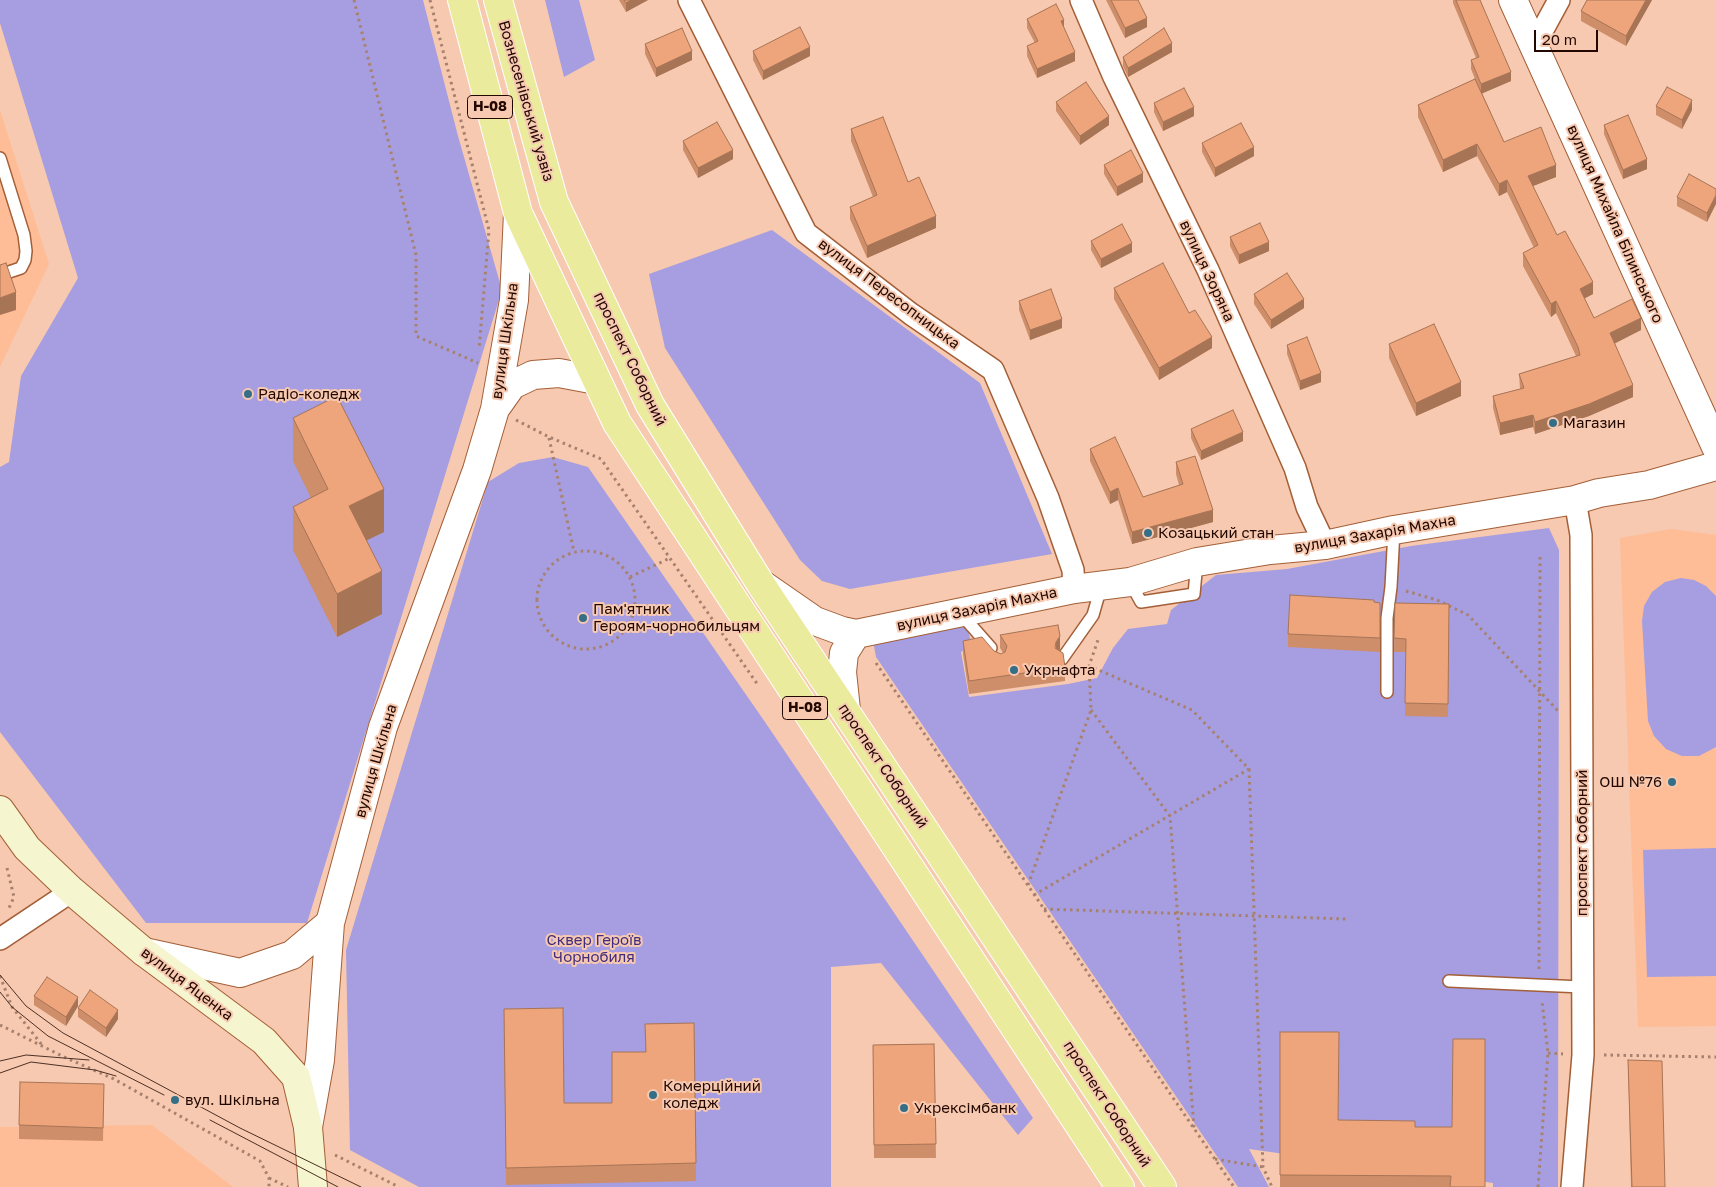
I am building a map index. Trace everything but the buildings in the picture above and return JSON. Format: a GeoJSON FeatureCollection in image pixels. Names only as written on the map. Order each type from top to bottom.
{"type":"FeatureCollection","features":[{"type":"Feature","properties":{"kind":"main road","name":"Н-08"},"geometry":{"type":"LineString","coordinates":[[462,0],[518,213],[617,423],[1120,1187]]}},
{"type":"Feature","properties":{"kind":"main road","name":"Вознесенівський узвіз"},"geometry":{"type":"LineString","coordinates":[[498,0],[554,202]]}},
{"type":"Feature","properties":{"kind":"main road","name":"проспект Соборний"},"geometry":{"type":"LineString","coordinates":[[554,202],[650,405],[760,583],[1162,1187]]}},
{"type":"Feature","properties":{"kind":"main road","name":"вулиця Яценка"},"geometry":{"type":"LineString","coordinates":[[0,810],[27,848],[72,891],[144,952],[264,1041],[296,1077],[309,1134],[313,1187]]}},
{"type":"Feature","properties":{"kind":"street","name":"вулиця Пересопницька"},"geometry":{"type":"LineString","coordinates":[[689,0],[806,233],[911,314],[993,370],[1048,498],[1073,570],[1074,589]]}},
{"type":"Feature","properties":{"kind":"street","name":"вулиця Зоряна"},"geometry":{"type":"LineString","coordinates":[[1080,0],[1114,77],[1208,270],[1295,468],[1307,507],[1325,545]]}},
{"type":"Feature","properties":{"kind":"street","name":"вулиця Михайла Білинського"},"geometry":{"type":"LineString","coordinates":[[1513,0],[1716,447]]}},
{"type":"Feature","properties":{"kind":"street"},"geometry":{"type":"LineString","coordinates":[[1534,46],[1559,0]]}},
{"type":"Feature","properties":{"kind":"street","name":"вулиця Шкільна"},"geometry":{"type":"LineString","coordinates":[[309,1134],[320,1060],[330,923],[383,727],[477,470],[495,409],[514,300],[518,213]]}},
{"type":"Feature","properties":{"kind":"street","name":"вулиця Шкільна"},"geometry":{"type":"LineString","coordinates":[[495,409],[512,385],[534,375],[559,373],[596,380]]}},
{"type":"Feature","properties":{"kind":"street","name":"вулиця Захарія Махна"},"geometry":{"type":"LineString","coordinates":[[856,634],[961,614],[1074,589],[1130,582],[1197,562],[1270,550],[1325,545],[1394,530],[1575,500],[1598,493],[1649,485],[1716,466]]}},
{"type":"Feature","properties":{"kind":"street","name":"проспект Соборний"},"geometry":{"type":"LineString","coordinates":[[1572,1187],[1583,1056],[1582,535],[1575,500]]}},
{"type":"Feature","properties":{"kind":"street"},"geometry":{"type":"LineString","coordinates":[[760,583],[815,621],[856,634],[844,653],[842,672],[846,710]]}},
{"type":"Feature","properties":{"kind":"street"},"geometry":{"type":"LineString","coordinates":[[0,939],[72,891]]}},
{"type":"Feature","properties":{"kind":"street"},"geometry":{"type":"LineString","coordinates":[[144,952],[240,973],[292,955],[330,923]]}},
{"type":"Feature","properties":{"kind":"lane"},"geometry":{"type":"LineString","coordinates":[[0,158],[24,235],[26,250],[25,260],[21,268],[0,275]]}},
{"type":"Feature","properties":{"kind":"lane"},"geometry":{"type":"LineString","coordinates":[[1387,692],[1387,618],[1391,587],[1394,530]]}},
{"type":"Feature","properties":{"kind":"lane"},"geometry":{"type":"LineString","coordinates":[[1062,659],[1093,615],[1101,586]]}},
{"type":"Feature","properties":{"kind":"lane"},"geometry":{"type":"LineString","coordinates":[[961,614],[1000,660]]}},
{"type":"Feature","properties":{"kind":"lane"},"geometry":{"type":"LineString","coordinates":[[1449,980],[1582,987]]}},
{"type":"Feature","properties":{"kind":"path"},"geometry":{"type":"LineString","coordinates":[[354,0],[416,255],[416,336],[478,362]]}},
{"type":"Feature","properties":{"kind":"path"},"geometry":{"type":"LineString","coordinates":[[430,0],[489,230],[478,362],[481,372]]}},
{"type":"Feature","properties":{"kind":"path"},"geometry":{"type":"LineString","coordinates":[[495,409],[548,437],[601,459],[759,687]]}},
{"type":"Feature","properties":{"kind":"path"},"geometry":{"type":"LineString","coordinates":[[548,437],[574,552]]}},
{"type":"Feature","properties":{"kind":"path"},"geometry":{"type":"LineString","coordinates":[[587,550],[603,553],[616,560],[630,577],[634,586],[636,601],[633,616],[626,630],[614,641],[599,648],[582,649],[565,645],[551,635],[541,621],[537,604],[538,588],[545,572],[557,560],[574,552],[587,550]]}},
{"type":"Feature","properties":{"kind":"path"},"geometry":{"type":"LineString","coordinates":[[1538,1187],[1548,1053],[1537,950],[1540,553]]}},
{"type":"Feature","properties":{"kind":"path"},"geometry":{"type":"LineString","coordinates":[[630,577],[670,558]]}},
{"type":"Feature","properties":{"kind":"path"},"geometry":{"type":"LineString","coordinates":[[1391,587],[1437,600],[1468,615],[1538,691],[1583,734]]}},
{"type":"Feature","properties":{"kind":"path"},"geometry":{"type":"LineString","coordinates":[[1028,886],[1091,710],[1088,666],[1101,633]]}},
{"type":"Feature","properties":{"kind":"path"},"geometry":{"type":"LineString","coordinates":[[876,663],[1234,1187]]}},
{"type":"Feature","properties":{"kind":"path"},"geometry":{"type":"LineString","coordinates":[[1088,666],[1192,710],[1249,769],[1263,1167],[1272,1187]]}},
{"type":"Feature","properties":{"kind":"path"},"geometry":{"type":"LineString","coordinates":[[1091,710],[1170,816],[1194,1128]]}},
{"type":"Feature","properties":{"kind":"path"},"geometry":{"type":"LineString","coordinates":[[1034,895],[1249,769]]}},
{"type":"Feature","properties":{"kind":"path"},"geometry":{"type":"LineString","coordinates":[[7,868],[14,897],[7,911]]}},
{"type":"Feature","properties":{"kind":"path"},"geometry":{"type":"LineString","coordinates":[[1044,908],[1346,919]]}},
{"type":"Feature","properties":{"kind":"path"},"geometry":{"type":"LineString","coordinates":[[0,976],[12,1007],[43,1046]]}},
{"type":"Feature","properties":{"kind":"path"},"geometry":{"type":"LineString","coordinates":[[0,1025],[114,1079],[260,1161],[269,1178],[269,1187]]}},
{"type":"Feature","properties":{"kind":"path"},"geometry":{"type":"LineString","coordinates":[[1583,1056],[1716,1057]]}},
{"type":"Feature","properties":{"kind":"path"},"geometry":{"type":"LineString","coordinates":[[309,1134],[399,1187]]}},
{"type":"Feature","properties":{"kind":"path"},"geometry":{"type":"LineString","coordinates":[[1215,1159],[1263,1167]]}},
{"type":"Feature","properties":{"kind":"path"},"geometry":{"type":"LineString","coordinates":[[269,1178],[288,1187]]}},
{"type":"Feature","properties":{"kind":"shaded area"},"geometry":{"type":"Polygon","coordinates":[[[0,110],[49,264],[0,367],[0,110]]]}},
{"type":"Feature","properties":{"kind":"shaded area","name":"ОШ №76"},"geometry":{"type":"Polygon","coordinates":[[[1671,529],[1716,535],[1716,1026],[1638,1027],[1620,538],[1671,529]]]}},
{"type":"Feature","properties":{"kind":"shaded area"},"geometry":{"type":"Polygon","coordinates":[[[152,1125],[233,1187],[0,1187],[0,1127],[152,1125]]]}},
{"type":"Feature","properties":{"kind":"green space"},"geometry":{"type":"Polygon","coordinates":[[[0,0],[423,0],[458,136],[502,290],[307,923],[146,923],[0,732],[0,467],[9,462],[21,376],[78,278],[0,23],[0,0]]]}},
{"type":"Feature","properties":{"kind":"green space"},"geometry":{"type":"Polygon","coordinates":[[[545,0],[579,0],[595,60],[564,77],[545,0]]]}},
{"type":"Feature","properties":{"kind":"green space"},"geometry":{"type":"Polygon","coordinates":[[[772,230],[980,383],[1052,554],[850,589],[822,581],[800,560],[665,348],[649,274],[772,230]]]}},
{"type":"Feature","properties":{"kind":"green space","name":"Сквер Героїв Чорнобиля"},"geometry":{"type":"Polygon","coordinates":[[[553,457],[588,467],[765,722],[1033,1118],[1018,1135],[881,963],[831,967],[831,1187],[419,1187],[350,1150],[346,950],[488,482],[519,463],[553,457]]]}},
{"type":"Feature","properties":{"kind":"green space"},"geometry":{"type":"Polygon","coordinates":[[[1549,528],[1559,550],[1558,1187],[1493,1187],[1493,1183],[1249,1149],[1269,1187],[1238,1187],[876,657],[873,641],[962,624],[968,631],[972,645],[961,652],[969,697],[1068,684],[1097,678],[1113,648],[1128,629],[1167,624],[1171,610],[1216,575],[1287,569],[1411,546],[1549,528]]]}},
{"type":"Feature","properties":{"kind":"green space"},"geometry":{"type":"Polygon","coordinates":[[[1681,578],[1694,580],[1706,586],[1716,596],[1716,747],[1699,756],[1682,756],[1666,749],[1654,736],[1648,721],[1642,621],[1644,606],[1652,592],[1665,582],[1681,578]]]}},
{"type":"Feature","properties":{"kind":"green space"},"geometry":{"type":"Polygon","coordinates":[[[1716,848],[1716,976],[1647,977],[1643,850],[1716,848]]]}},
{"type":"Feature","properties":{"kind":"tram line"},"geometry":{"type":"LineString","coordinates":[[0,975],[26,1006],[63,1033],[240,1128],[361,1187]]}},
{"type":"Feature","properties":{"kind":"tram line"},"geometry":{"type":"LineString","coordinates":[[0,992],[12,1007],[48,1036],[164,1095]]}},
{"type":"Feature","properties":{"kind":"tram line"},"geometry":{"type":"LineString","coordinates":[[0,1061],[26,1055],[89,1060]]}},
{"type":"Feature","properties":{"kind":"tram line"},"geometry":{"type":"LineString","coordinates":[[0,1073],[31,1062],[95,1070],[116,1076]]}},
{"type":"Feature","properties":{"kind":"tram line"},"geometry":{"type":"LineString","coordinates":[[210,1120],[338,1187]]}},
{"type":"Feature","properties":{"kind":"place","name":"Радіо-коледж"},"geometry":{"type":"Point","coordinates":[248,394]}},
{"type":"Feature","properties":{"kind":"place","name":"Магазин"},"geometry":{"type":"Point","coordinates":[1553,423]}},
{"type":"Feature","properties":{"kind":"place","name":"Козацький стан"},"geometry":{"type":"Point","coordinates":[1148,533]}},
{"type":"Feature","properties":{"kind":"place","name":"Пам'ятник Героям-чорнобильцям"},"geometry":{"type":"Point","coordinates":[583,618]}},
{"type":"Feature","properties":{"kind":"place","name":"Укрнафта"},"geometry":{"type":"Point","coordinates":[1014,670]}},
{"type":"Feature","properties":{"kind":"place","name":"ОШ №76"},"geometry":{"type":"Point","coordinates":[1672,782]}},
{"type":"Feature","properties":{"kind":"place","name":"Комерційний коледж"},"geometry":{"type":"Point","coordinates":[653,1095]}},
{"type":"Feature","properties":{"kind":"place","name":"вул. Шкільна"},"geometry":{"type":"Point","coordinates":[175,1100]}},
{"type":"Feature","properties":{"kind":"place","name":"Укрексімбанк"},"geometry":{"type":"Point","coordinates":[904,1108]}}]}
